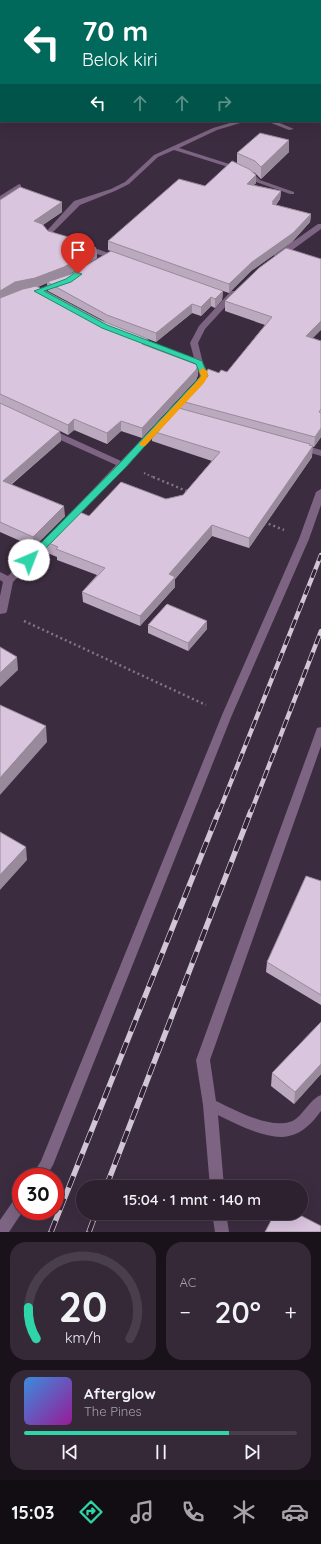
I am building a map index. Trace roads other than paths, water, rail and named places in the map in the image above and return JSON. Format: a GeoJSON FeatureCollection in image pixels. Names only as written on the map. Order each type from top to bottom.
{"type":"FeatureCollection","features":[{"type":"Feature","properties":{"kind":"street"},"geometry":{"type":"LineString","coordinates":[[98,262],[114,256],[70,243],[48,234],[77,203],[113,190],[127,183],[151,161],[173,148],[215,129],[240,122]]}},
{"type":"Feature","properties":{"kind":"street"},"geometry":{"type":"LineString","coordinates":[[272,122],[291,129]]}},
{"type":"Feature","properties":{"kind":"street"},"geometry":{"type":"LineString","coordinates":[[173,148],[243,170],[252,175],[258,181],[292,193]]}},
{"type":"Feature","properties":{"kind":"street"},"geometry":{"type":"LineString","coordinates":[[0,199],[19,186]]}},
{"type":"Feature","properties":{"kind":"street"},"geometry":{"type":"LineString","coordinates":[[272,261],[321,226]]}},
{"type":"Feature","properties":{"kind":"street"},"geometry":{"type":"LineString","coordinates":[[27,293],[38,291],[68,280]]}},
{"type":"Feature","properties":{"kind":"street"},"geometry":{"type":"LineString","coordinates":[[2,611],[8,582],[123,465],[176,414],[204,376],[194,343],[196,337],[226,297],[239,288]]}},
{"type":"Feature","properties":{"kind":"street"},"geometry":{"type":"LineString","coordinates":[[38,291],[51,298]]}},
{"type":"Feature","properties":{"kind":"street"},"geometry":{"type":"LineString","coordinates":[[125,335],[199,363]]}},
{"type":"Feature","properties":{"kind":"street"},"geometry":{"type":"LineString","coordinates":[[43,428],[123,465]]}},
{"type":"Feature","properties":{"kind":"street"},"geometry":{"type":"LineString","coordinates":[[291,445],[321,453]]}},
{"type":"Feature","properties":{"kind":"street"},"geometry":{"type":"LineString","coordinates":[[44,1168],[227,715],[304,539],[321,492]]}},
{"type":"Feature","properties":{"kind":"street"},"geometry":{"type":"LineString","coordinates":[[0,575],[8,582]]}},
{"type":"Feature","properties":{"kind":"street"},"geometry":{"type":"LineString","coordinates":[[216,1180],[210,1105],[204,1060],[321,731]]}},
{"type":"Feature","properties":{"kind":"street"},"geometry":{"type":"LineString","coordinates":[[210,1105],[244,1120],[275,1130],[290,1130],[307,1118],[321,1101]]}},
{"type":"Feature","properties":{"kind":"street"},"geometry":{"type":"LineString","coordinates":[[0,1232],[12,1215]]}},
{"type":"Feature","properties":{"kind":"street"},"geometry":{"type":"LineString","coordinates":[[220,1220],[222,1232]]}},
{"type":"Feature","properties":{"kind":"railway"},"geometry":{"type":"LineString","coordinates":[[219,812],[321,555]]}},
{"type":"Feature","properties":{"kind":"railway"},"geometry":{"type":"LineString","coordinates":[[251,812],[321,631]]}},
{"type":"Feature","properties":{"kind":"railway"},"geometry":{"type":"LineString","coordinates":[[51,1232],[219,811]]}},
{"type":"Feature","properties":{"kind":"railway"},"geometry":{"type":"LineString","coordinates":[[109,1180],[251,811]]}},
{"type":"Feature","properties":{"kind":"railway"},"geometry":{"type":"LineString","coordinates":[[89,1232],[93,1220]]}}]}
